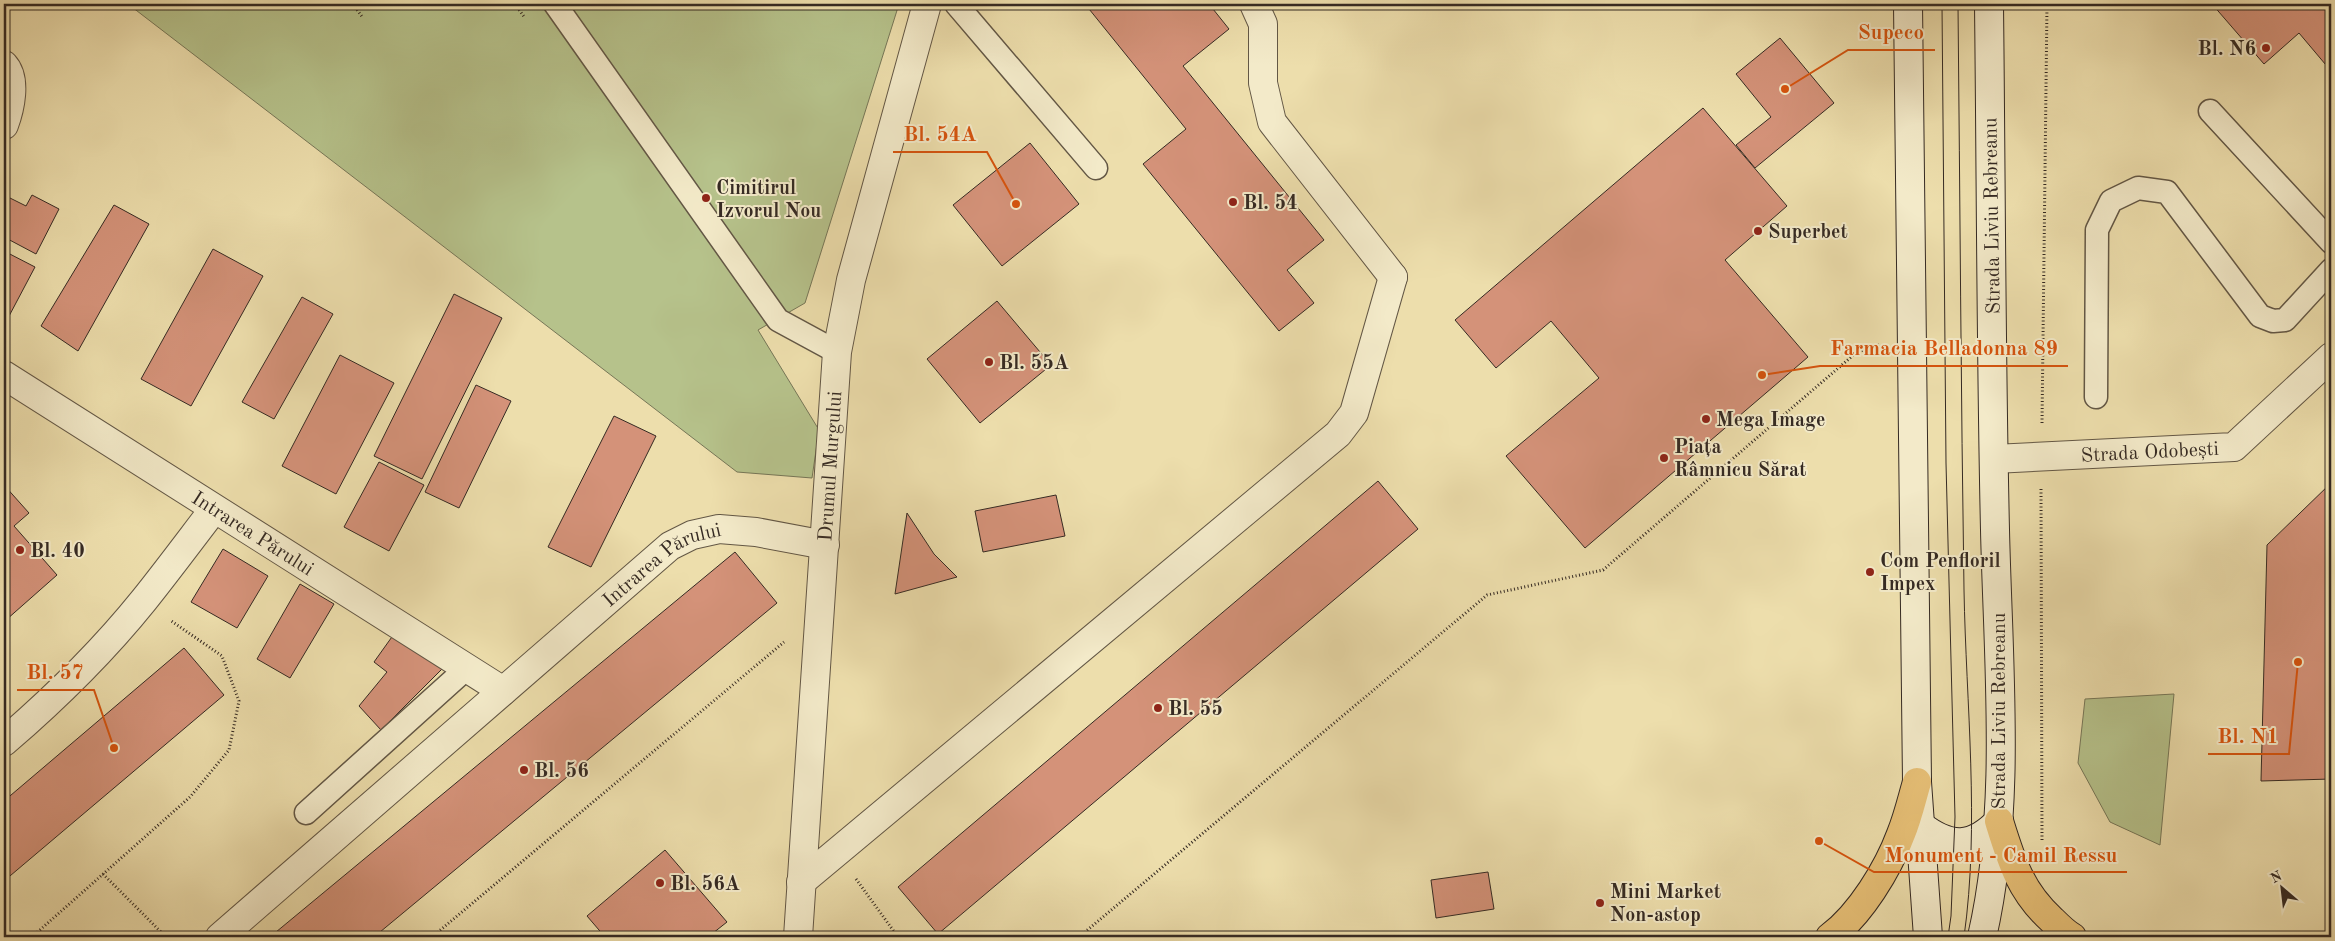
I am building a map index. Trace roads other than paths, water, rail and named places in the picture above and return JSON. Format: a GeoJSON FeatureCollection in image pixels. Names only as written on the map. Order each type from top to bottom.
{"type":"FeatureCollection","features":[{"type":"Feature","properties":{"kind":"main road"},"geometry":{"type":"LineString","coordinates":[[1830,937],[1843,928],[1878,880],[1901,834],[1917,782]]}},
{"type":"Feature","properties":{"kind":"main road"},"geometry":{"type":"LineString","coordinates":[[1999,821],[2012,862],[2024,888],[2038,907],[2072,937]]}},
{"type":"Feature","properties":{"kind":"street","name":"Drumul Murgului"},"geometry":{"type":"LineString","coordinates":[[798,937],[837,352],[851,280],[927,4]]}},
{"type":"Feature","properties":{"kind":"street"},"geometry":{"type":"LineString","coordinates":[[801,882],[1319,452],[1338,434],[1354,413],[1393,277],[1272,122],[1263,83],[1263,24],[1254,4]]}},
{"type":"Feature","properties":{"kind":"street"},"geometry":{"type":"LineString","coordinates":[[1908,4],[1917,782],[1928,937]]}},
{"type":"Feature","properties":{"kind":"street","name":"Strada Liviu Rebreanu"},"geometry":{"type":"LineString","coordinates":[[1982,937],[1988,912],[1999,821],[2001,768],[1994,459],[1989,4]]}},
{"type":"Feature","properties":{"kind":"street"},"geometry":{"type":"LineString","coordinates":[[4,65],[9,72],[11,90],[8,115],[4,125]]}},
{"type":"Feature","properties":{"kind":"street","name":"Strada Odobești"},"geometry":{"type":"LineString","coordinates":[[1994,459],[2234,448],[2331,357]]}},
{"type":"Feature","properties":{"kind":"street","name":"Intrarea Părului"},"geometry":{"type":"LineString","coordinates":[[4,375],[503,691]]}},
{"type":"Feature","properties":{"kind":"street"},"geometry":{"type":"LineString","coordinates":[[4,742],[36,714],[89,661],[143,602],[214,508]]}},
{"type":"Feature","properties":{"kind":"street","name":"Intrarea Părului"},"geometry":{"type":"LineString","coordinates":[[220,937],[670,546],[692,535],[719,528],[756,532],[825,545]]}},
{"type":"Feature","properties":{"kind":"street"},"geometry":{"type":"LineString","coordinates":[[1921,826],[1937,838],[1954,842],[1974,840],[1988,833],[1999,821]]}},
{"type":"Feature","properties":{"kind":"lane"},"geometry":{"type":"LineString","coordinates":[[555,4],[778,320],[837,352]]}},
{"type":"Feature","properties":{"kind":"lane"},"geometry":{"type":"LineString","coordinates":[[956,4],[1096,168]]}},
{"type":"Feature","properties":{"kind":"lane"},"geometry":{"type":"LineString","coordinates":[[2210,111],[2331,242]]}},
{"type":"Feature","properties":{"kind":"lane"},"geometry":{"type":"LineString","coordinates":[[2096,398],[2096,230],[2111,201],[2138,188],[2168,192],[2260,316],[2273,321],[2285,320],[2331,270]]}},
{"type":"Feature","properties":{"kind":"lane"},"geometry":{"type":"LineString","coordinates":[[306,813],[468,668]]}},
{"type":"Feature","properties":{"kind":"tram line"},"geometry":{"type":"LineString","coordinates":[[1942,4],[1946,463],[1955,817],[1951,916],[1948,937]]}},
{"type":"Feature","properties":{"kind":"tram line"},"geometry":{"type":"LineString","coordinates":[[1958,4],[1964,590],[1972,808],[1969,894],[1964,937]]}},
{"type":"Feature","properties":{"kind":"place","name":"Bl. N6"},"geometry":{"type":"Point","coordinates":[2266,48]}},
{"type":"Feature","properties":{"kind":"place","name":"Supeco"},"geometry":{"type":"Point","coordinates":[1785,89]}},
{"type":"Feature","properties":{"kind":"place","name":"Cimitirul Izvorul Nou"},"geometry":{"type":"Point","coordinates":[706,198]}},
{"type":"Feature","properties":{"kind":"place","name":"Bl. 54"},"geometry":{"type":"Point","coordinates":[1233,202]}},
{"type":"Feature","properties":{"kind":"place","name":"Bl. 54A"},"geometry":{"type":"Point","coordinates":[1016,204]}},
{"type":"Feature","properties":{"kind":"place","name":"Superbet"},"geometry":{"type":"Point","coordinates":[1758,231]}},
{"type":"Feature","properties":{"kind":"place","name":"Bl. 55A"},"geometry":{"type":"Point","coordinates":[989,362]}},
{"type":"Feature","properties":{"kind":"place","name":"Farmacia Belladonna 89"},"geometry":{"type":"Point","coordinates":[1762,375]}},
{"type":"Feature","properties":{"kind":"place","name":"Mega Image"},"geometry":{"type":"Point","coordinates":[1706,419]}},
{"type":"Feature","properties":{"kind":"place","name":"Piața Râmnicu Sărat"},"geometry":{"type":"Point","coordinates":[1664,458]}},
{"type":"Feature","properties":{"kind":"place","name":"Bl. 40"},"geometry":{"type":"Point","coordinates":[20,550]}},
{"type":"Feature","properties":{"kind":"place","name":"Com Penfloril Impex"},"geometry":{"type":"Point","coordinates":[1870,572]}},
{"type":"Feature","properties":{"kind":"place","name":"Bl. N1"},"geometry":{"type":"Point","coordinates":[2298,662]}},
{"type":"Feature","properties":{"kind":"place","name":"Bl. 55"},"geometry":{"type":"Point","coordinates":[1158,708]}},
{"type":"Feature","properties":{"kind":"place","name":"Bl. 57"},"geometry":{"type":"Point","coordinates":[114,748]}},
{"type":"Feature","properties":{"kind":"place","name":"Bl. 56"},"geometry":{"type":"Point","coordinates":[524,770]}},
{"type":"Feature","properties":{"kind":"place","name":"Monument - Camil Ressu"},"geometry":{"type":"Point","coordinates":[1819,841]}},
{"type":"Feature","properties":{"kind":"place","name":"Bl. 56A"},"geometry":{"type":"Point","coordinates":[660,883]}},
{"type":"Feature","properties":{"kind":"place","name":"Mini Market Non-astop"},"geometry":{"type":"Point","coordinates":[1600,903]}}]}
